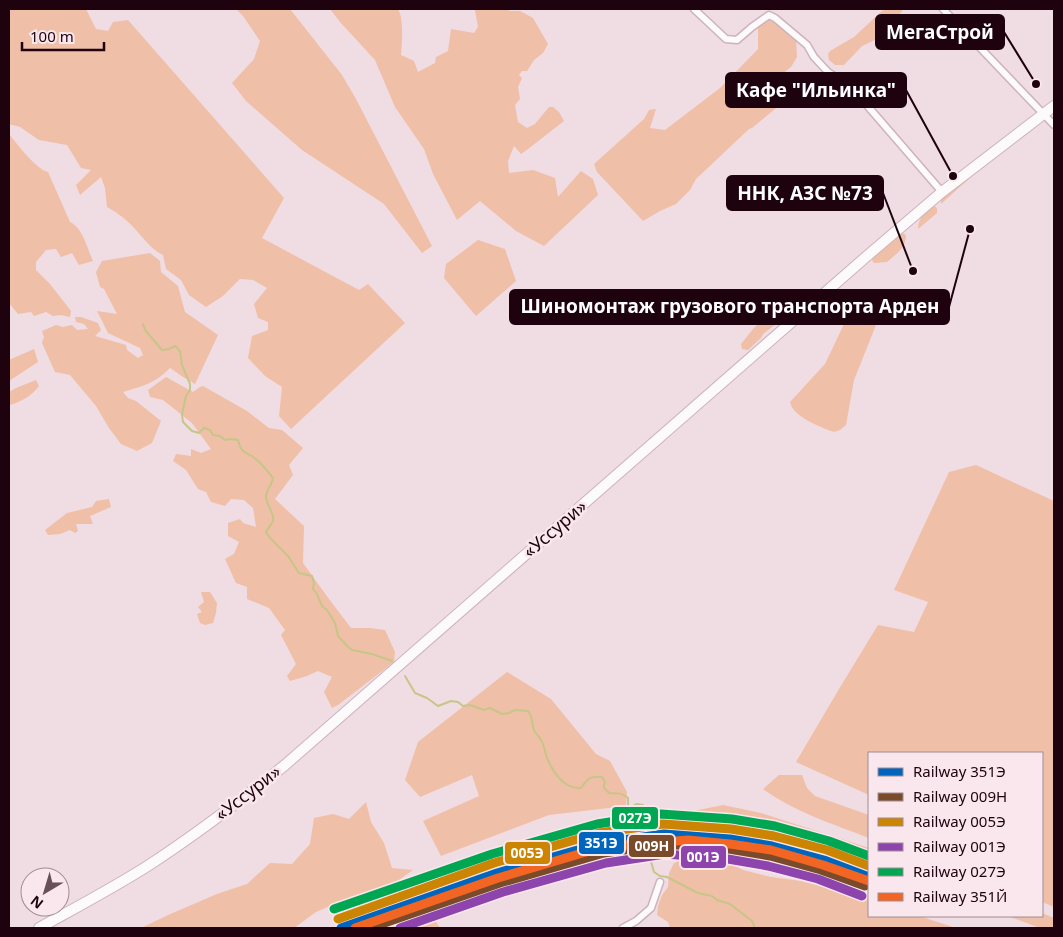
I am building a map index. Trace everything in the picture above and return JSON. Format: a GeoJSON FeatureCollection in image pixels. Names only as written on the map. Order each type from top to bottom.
{"type":"FeatureCollection","features":[{"type":"Feature","properties":{"kind":"highway","name":"«Уссури»"},"geometry":{"type":"LineString","coordinates":[[39,928],[146,867],[195,834],[285,765],[942,192],[1054,106]]}},
{"type":"Feature","properties":{"kind":"street"},"geometry":{"type":"LineString","coordinates":[[694,9],[726,40],[737,40],[769,16],[775,18],[807,45],[814,57],[828,72],[852,88],[942,192]]}},
{"type":"Feature","properties":{"kind":"street"},"geometry":{"type":"LineString","coordinates":[[943,9],[1054,125]]}},
{"type":"Feature","properties":{"kind":"street"},"geometry":{"type":"LineString","coordinates":[[622,928],[636,921],[651,908],[660,882]]}},
{"type":"Feature","properties":{"kind":"shaded area"},"geometry":{"type":"Polygon","coordinates":[[[9,9],[86,9],[96,29],[108,31],[113,22],[128,20],[284,198],[262,238],[359,290],[368,284],[405,323],[291,429],[279,416],[282,387],[265,376],[248,358],[252,336],[268,330],[268,322],[258,318],[254,304],[267,288],[253,280],[240,279],[223,296],[206,307],[189,295],[181,280],[166,269],[163,255],[148,244],[125,219],[107,207],[105,188],[101,177],[80,195],[76,185],[91,170],[81,168],[67,145],[39,140],[20,127],[9,124],[9,9]]]}},
{"type":"Feature","properties":{"kind":"shaded area"},"geometry":{"type":"Polygon","coordinates":[[[236,9],[290,9],[342,75],[432,246],[422,253],[384,204],[302,150],[246,101],[232,83],[254,59],[260,41],[236,9]]]}},
{"type":"Feature","properties":{"kind":"shaded area"},"geometry":{"type":"Polygon","coordinates":[[[330,9],[398,9],[402,25],[401,55],[414,61],[418,72],[435,63],[436,57],[448,51],[451,29],[474,33],[478,27],[475,10],[510,9],[509,11],[520,11],[533,18],[548,44],[543,53],[534,60],[527,71],[522,71],[519,75],[522,78],[518,87],[520,99],[515,105],[518,122],[527,128],[535,124],[549,107],[553,107],[559,112],[564,121],[521,154],[514,146],[508,161],[509,173],[533,170],[555,178],[558,197],[581,171],[593,179],[598,195],[544,246],[516,231],[480,201],[457,220],[433,174],[424,149],[395,107],[375,60],[330,9]]]}},
{"type":"Feature","properties":{"kind":"shaded area"},"geometry":{"type":"Polygon","coordinates":[[[902,9],[902,12],[892,19],[877,39],[862,46],[844,65],[835,65],[829,60],[828,54],[830,51],[854,37],[882,11],[902,9]]]}},
{"type":"Feature","properties":{"kind":"shaded area"},"geometry":{"type":"Polygon","coordinates":[[[769,20],[779,23],[796,39],[797,57],[791,67],[772,82],[774,96],[806,80],[809,81],[749,129],[696,179],[690,190],[676,204],[643,221],[597,172],[594,164],[644,119],[649,110],[656,109],[650,128],[665,130],[720,88],[758,49],[758,26],[769,20]]]}},
{"type":"Feature","properties":{"kind":"shaded area"},"geometry":{"type":"Polygon","coordinates":[[[9,134],[38,167],[48,172],[70,222],[81,234],[93,261],[79,265],[72,253],[61,257],[56,249],[46,250],[36,262],[36,270],[50,284],[71,311],[70,317],[53,316],[46,312],[34,316],[31,312],[18,314],[9,303],[9,134]]]}},
{"type":"Feature","properties":{"kind":"shaded area"},"geometry":{"type":"Polygon","coordinates":[[[970,175],[972,176],[941,204],[941,196],[970,175]]]}},
{"type":"Feature","properties":{"kind":"shaded area"},"geometry":{"type":"Polygon","coordinates":[[[933,205],[937,208],[937,213],[918,229],[921,218],[933,205]]]}},
{"type":"Feature","properties":{"kind":"shaded area"},"geometry":{"type":"Polygon","coordinates":[[[896,233],[906,235],[906,240],[902,247],[887,262],[874,263],[872,260],[875,251],[896,233]]]}},
{"type":"Feature","properties":{"kind":"shaded area"},"geometry":{"type":"Polygon","coordinates":[[[478,240],[505,249],[516,281],[476,316],[444,278],[446,264],[478,240]]]}},
{"type":"Feature","properties":{"kind":"shaded area"},"geometry":{"type":"Polygon","coordinates":[[[150,253],[160,261],[161,272],[178,286],[185,312],[218,335],[195,384],[170,368],[154,380],[123,392],[128,398],[136,401],[161,421],[152,443],[137,451],[121,444],[96,406],[70,375],[55,372],[42,343],[44,337],[42,331],[56,325],[63,327],[72,325],[77,330],[88,329],[84,324],[76,322],[75,317],[81,317],[98,323],[101,330],[95,336],[126,345],[127,350],[138,358],[143,355],[140,348],[108,333],[97,311],[117,314],[104,289],[100,287],[96,272],[102,261],[150,253]]]}},
{"type":"Feature","properties":{"kind":"shaded area"},"geometry":{"type":"Polygon","coordinates":[[[798,292],[803,297],[793,311],[763,334],[748,350],[742,349],[741,344],[753,329],[765,317],[798,292]]]}},
{"type":"Feature","properties":{"kind":"shaded area"},"geometry":{"type":"Polygon","coordinates":[[[871,294],[881,302],[878,320],[854,380],[846,425],[834,432],[802,417],[792,407],[790,402],[825,364],[845,322],[861,295],[871,294]]]}},
{"type":"Feature","properties":{"kind":"shaded area"},"geometry":{"type":"Polygon","coordinates":[[[34,349],[38,362],[9,381],[9,360],[34,349]]]}},
{"type":"Feature","properties":{"kind":"shaded area"},"geometry":{"type":"Polygon","coordinates":[[[166,377],[193,392],[203,386],[247,411],[269,428],[282,430],[303,448],[289,465],[293,475],[275,499],[304,526],[303,563],[351,628],[385,630],[395,652],[394,662],[338,705],[332,708],[324,692],[332,677],[318,671],[290,681],[287,676],[296,664],[281,635],[285,630],[269,608],[247,599],[247,587],[236,583],[225,559],[234,554],[239,542],[228,536],[228,523],[240,519],[243,523],[256,527],[253,508],[244,500],[231,499],[225,506],[211,502],[206,492],[198,489],[186,470],[173,461],[176,454],[191,456],[191,449],[201,453],[211,449],[192,423],[163,400],[150,397],[148,390],[166,377]]]}},
{"type":"Feature","properties":{"kind":"shaded area"},"geometry":{"type":"Polygon","coordinates":[[[36,380],[39,386],[30,395],[9,405],[9,392],[36,380]]]}},
{"type":"Feature","properties":{"kind":"shaded area"},"geometry":{"type":"Polygon","coordinates":[[[976,465],[1054,501],[1054,907],[1043,902],[1043,752],[868,752],[868,795],[796,762],[878,625],[914,632],[928,602],[894,590],[949,472],[976,465]]]}},
{"type":"Feature","properties":{"kind":"shaded area"},"geometry":{"type":"Polygon","coordinates":[[[109,499],[111,507],[90,516],[93,524],[76,524],[78,531],[75,533],[70,530],[60,534],[48,535],[45,530],[67,513],[92,507],[96,501],[109,499]]]}},
{"type":"Feature","properties":{"kind":"shaded area"},"geometry":{"type":"Polygon","coordinates":[[[201,592],[210,592],[217,603],[213,623],[205,625],[200,623],[197,614],[202,612],[198,607],[204,602],[201,592]]]}},
{"type":"Feature","properties":{"kind":"shaded area"},"geometry":{"type":"Polygon","coordinates":[[[507,672],[551,699],[596,754],[610,761],[627,792],[626,806],[549,815],[441,856],[423,821],[479,796],[472,775],[420,797],[405,780],[418,742],[507,672]]]}},
{"type":"Feature","properties":{"kind":"shaded area"},"geometry":{"type":"Polygon","coordinates":[[[779,775],[802,775],[807,788],[815,796],[868,815],[868,838],[801,811],[763,789],[779,775]]]}},
{"type":"Feature","properties":{"kind":"shaded area"},"geometry":{"type":"Polygon","coordinates":[[[366,802],[371,822],[384,843],[392,868],[413,870],[353,913],[333,915],[339,902],[316,912],[294,928],[141,928],[217,894],[247,884],[270,863],[292,864],[310,844],[314,818],[333,814],[349,819],[366,802]]]}},
{"type":"Feature","properties":{"kind":"shaded area"},"geometry":{"type":"Polygon","coordinates":[[[723,805],[761,813],[868,848],[868,865],[824,848],[727,821],[664,817],[723,805]]]}},
{"type":"Feature","properties":{"kind":"shaded area"},"geometry":{"type":"Polygon","coordinates":[[[703,857],[711,862],[729,863],[743,870],[771,877],[801,881],[852,897],[868,898],[868,917],[922,917],[956,928],[670,928],[668,922],[657,915],[658,906],[662,895],[668,887],[669,873],[674,863],[688,858],[703,857]]]}},
{"type":"Feature","properties":{"kind":"shaded area"},"geometry":{"type":"Polygon","coordinates":[[[1043,913],[1054,918],[1054,928],[1040,928],[1011,917],[1043,917],[1043,913]]]}},
{"type":"Feature","properties":{"kind":"shaded area"},"geometry":{"type":"Polygon","coordinates":[[[420,916],[435,920],[440,928],[384,928],[420,916]]]}},
{"type":"Feature","properties":{"kind":"waterway"},"geometry":{"type":"LineString","coordinates":[[143,324],[145,330],[162,350],[175,346],[180,351],[182,365],[190,384],[182,415],[183,422],[192,431],[199,433],[204,428],[210,430],[213,435],[220,436],[225,440],[238,440],[241,449],[259,462],[273,478],[266,497],[273,515],[273,521],[266,532],[288,556],[299,573],[312,576],[313,589],[322,606],[327,610],[335,623],[338,636],[352,650],[392,661]]}},
{"type":"Feature","properties":{"kind":"waterway"},"geometry":{"type":"LineString","coordinates":[[405,676],[415,693],[427,698],[438,706],[451,701],[458,702],[463,706],[470,705],[484,710],[490,708],[502,714],[515,710],[528,711],[532,718],[534,730],[542,742],[549,763],[564,783],[575,788],[581,788],[590,778],[602,777],[605,782],[604,788],[609,793],[626,796],[628,798],[628,805],[631,807],[637,804],[643,805],[646,810],[647,824],[649,826]]}},
{"type":"Feature","properties":{"kind":"waterway"},"geometry":{"type":"LineString","coordinates":[[650,858],[654,872],[698,893],[712,896],[717,900],[730,904],[752,921],[755,928]]}},
{"type":"Feature","properties":{"kind":"rail line","name":"027Э"},"geometry":{"type":"LineString","coordinates":[[334,909],[492,854],[597,824],[661,814],[732,819],[775,826],[829,841],[868,856]]}},
{"type":"Feature","properties":{"kind":"rail line","name":"005Э"},"geometry":{"type":"LineString","coordinates":[[338,919],[494,863],[599,833],[663,824],[731,829],[774,836],[827,850],[868,866]]}},
{"type":"Feature","properties":{"kind":"rail line","name":"351Э"},"geometry":{"type":"LineString","coordinates":[[341,928],[497,873],[602,843],[664,834],[730,839],[772,846],[824,860],[868,877]]}},
{"type":"Feature","properties":{"kind":"rail line","name":"351Й"},"geometry":{"type":"LineString","coordinates":[[355,928],[498,878],[603,847],[688,840],[730,844],[771,850],[868,881]]}},
{"type":"Feature","properties":{"kind":"rail line","name":"009Н"},"geometry":{"type":"LineString","coordinates":[[370,928],[500,883],[604,853],[664,844],[729,849],[770,856],[821,870],[865,886]]}},
{"type":"Feature","properties":{"kind":"rail line","name":"001Э"},"geometry":{"type":"LineString","coordinates":[[400,928],[503,892],[606,863],[665,854],[728,859],[768,866],[818,879],[862,896]]}},
{"type":"Feature","properties":{"kind":"place","name":"МегаСтрой"},"geometry":{"type":"Point","coordinates":[1036,84]}},
{"type":"Feature","properties":{"kind":"place","name":"Кафе \"Ильинка\""},"geometry":{"type":"Point","coordinates":[953,176]}},
{"type":"Feature","properties":{"kind":"place","name":"Шиномонтаж грузового транспорта Арден"},"geometry":{"type":"Point","coordinates":[970,229]}},
{"type":"Feature","properties":{"kind":"place","name":"ННК, АЗС №73"},"geometry":{"type":"Point","coordinates":[913,271]}}]}
